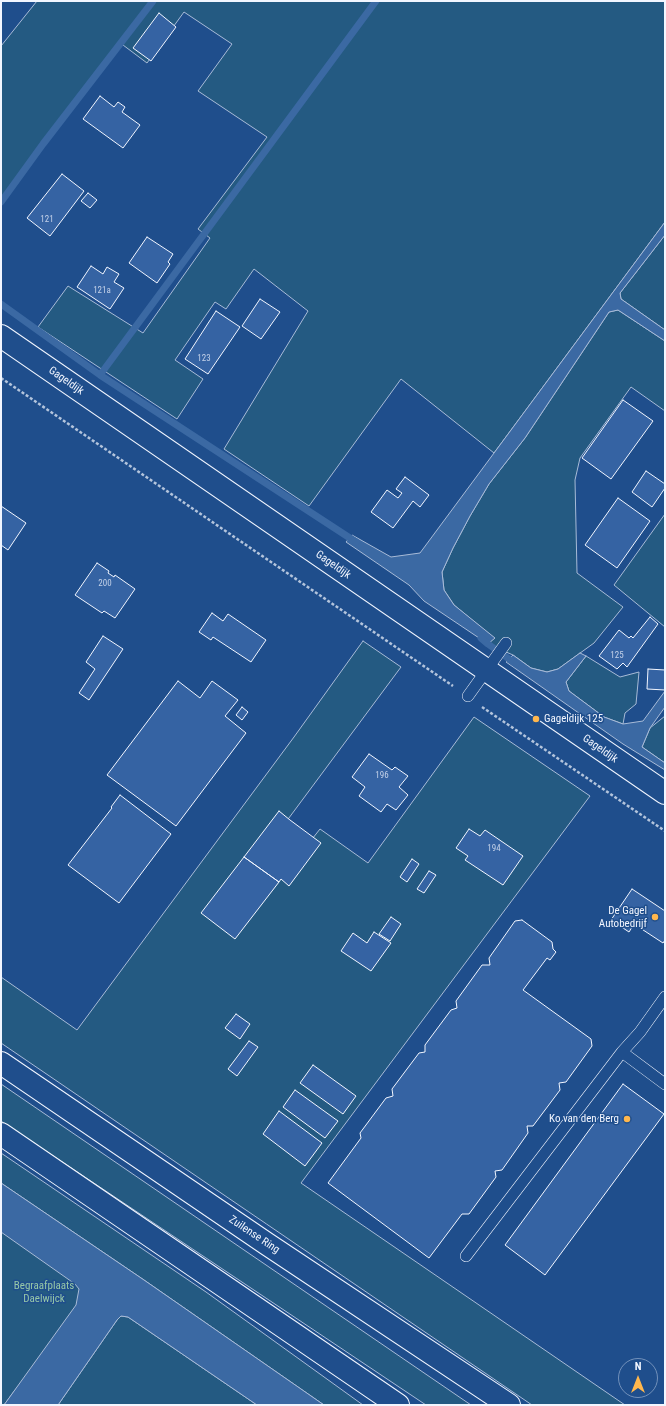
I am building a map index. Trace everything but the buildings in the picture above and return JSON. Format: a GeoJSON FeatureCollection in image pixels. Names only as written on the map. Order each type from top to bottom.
{"type":"FeatureCollection","features":[{"type":"Feature","properties":{"kind":"main road","name":"Gageldijk"},"geometry":{"type":"LineString","coordinates":[[1,336],[491,665],[665,794]]}},
{"type":"Feature","properties":{"kind":"main road","name":"Zuilense Ring"},"geometry":{"type":"LineString","coordinates":[[1,1064],[509,1405]]}},
{"type":"Feature","properties":{"kind":"main road"},"geometry":{"type":"LineString","coordinates":[[1,1134],[398,1405]]}},
{"type":"Feature","properties":{"kind":"lane"},"geometry":{"type":"LineString","coordinates":[[468,696],[506,643]]}},
{"type":"Feature","properties":{"kind":"lane"},"geometry":{"type":"LineString","coordinates":[[466,1256],[622,1052],[640,1032],[665,997]]}},
{"type":"Feature","properties":{"kind":"lane"},"geometry":{"type":"LineString","coordinates":[[622,1052],[665,1084]]}},
{"type":"Feature","properties":{"kind":"path"},"geometry":{"type":"LineString","coordinates":[[1,378],[665,831]]}},
{"type":"Feature","properties":{"kind":"green space"},"geometry":{"type":"Polygon","coordinates":[[[37,1],[665,1],[665,222],[494,453],[401,379],[309,506],[224,449],[308,311],[254,269],[226,309],[215,302],[175,360],[203,379],[177,419],[38,327],[68,286],[143,333],[210,238],[198,229],[267,137],[198,91],[232,44],[184,12],[147,63],[119,42],[1,201],[1,46],[37,1]]]}},
{"type":"Feature","properties":{"kind":"green space"},"geometry":{"type":"Polygon","coordinates":[[[665,235],[665,330],[621,299],[620,293],[665,235]]]}},
{"type":"Feature","properties":{"kind":"green space"},"geometry":{"type":"Polygon","coordinates":[[[618,310],[665,341],[665,411],[631,387],[580,458],[575,480],[577,573],[623,607],[594,643],[558,669],[547,672],[531,668],[513,655],[488,644],[494,638],[454,605],[444,590],[442,572],[470,516],[489,484],[525,438],[609,312],[618,310]]]}},
{"type":"Feature","properties":{"kind":"green space"},"geometry":{"type":"Polygon","coordinates":[[[665,514],[665,627],[614,585],[665,514]]]}},
{"type":"Feature","properties":{"kind":"green space"},"geometry":{"type":"Polygon","coordinates":[[[363,641],[401,667],[228,900],[251,916],[320,829],[368,863],[474,717],[590,796],[301,1183],[625,1405],[532,1405],[1,1043],[1,977],[77,1030],[294,737],[363,641]]]}},
{"type":"Feature","properties":{"kind":"green space"},"geometry":{"type":"Polygon","coordinates":[[[586,656],[620,677],[639,672],[636,704],[625,713],[623,724],[604,717],[569,691],[566,682],[586,656]]]}},
{"type":"Feature","properties":{"kind":"green space"},"geometry":{"type":"Polygon","coordinates":[[[665,716],[665,763],[642,747],[650,728],[665,716]]]}},
{"type":"Feature","properties":{"kind":"green space"},"geometry":{"type":"Polygon","coordinates":[[[1,1084],[471,1405],[426,1405],[1,1121],[1,1084]]]}},
{"type":"Feature","properties":{"kind":"green space"},"geometry":{"type":"Polygon","coordinates":[[[1,1153],[206,1292],[363,1405],[324,1405],[1,1183],[1,1153]]]}},
{"type":"Feature","properties":{"kind":"green space","name":"Begraafplaats Daelwijck"},"geometry":{"type":"Polygon","coordinates":[[[1,1210],[108,1284],[15,1390],[4,1405],[1,1405],[1,1210]]]}},
{"type":"Feature","properties":{"kind":"green space"},"geometry":{"type":"Polygon","coordinates":[[[121,1316],[128,1317],[257,1405],[58,1405],[121,1316]]]}},
{"type":"Feature","properties":{"kind":"shaded area"},"geometry":{"type":"Polygon","coordinates":[[[665,222],[665,235],[620,293],[621,299],[665,330],[665,341],[618,310],[609,312],[525,438],[489,484],[470,516],[442,572],[444,590],[454,605],[495,638],[488,644],[424,601],[409,585],[346,542],[352,535],[391,557],[420,553],[665,222]]]}},
{"type":"Feature","properties":{"kind":"shaded area"},"geometry":{"type":"Polygon","coordinates":[[[580,653],[586,656],[566,682],[569,691],[604,717],[623,724],[643,721],[665,691],[665,707],[650,728],[642,747],[665,763],[665,770],[623,744],[506,662],[513,655],[531,668],[547,672],[558,669],[580,653]]]}},
{"type":"Feature","properties":{"kind":"shaded area"},"geometry":{"type":"Polygon","coordinates":[[[1,1183],[324,1405],[257,1405],[128,1317],[121,1316],[58,1405],[4,1405],[76,1305],[79,1289],[75,1284],[1,1232],[1,1183]]]}},
{"type":"Feature","properties":{"kind":"waterway"},"geometry":{"type":"LineString","coordinates":[[1,202],[43,144],[153,1]]}},
{"type":"Feature","properties":{"kind":"waterway"},"geometry":{"type":"LineString","coordinates":[[100,375],[376,1]]}},
{"type":"Feature","properties":{"kind":"waterway"},"geometry":{"type":"LineString","coordinates":[[1,304],[100,375],[356,542]]}},
{"type":"Feature","properties":{"kind":"waterway"},"geometry":{"type":"LineString","coordinates":[[481,638],[516,664]]}},
{"type":"Feature","properties":{"kind":"place","name":"Gageldijk 125"},"geometry":{"type":"Point","coordinates":[536,719]}},
{"type":"Feature","properties":{"kind":"place","name":"De Gagel Autobedrijf"},"geometry":{"type":"Point","coordinates":[655,917]}},
{"type":"Feature","properties":{"kind":"place","name":"Ko van den Berg"},"geometry":{"type":"Point","coordinates":[627,1119]}}]}
